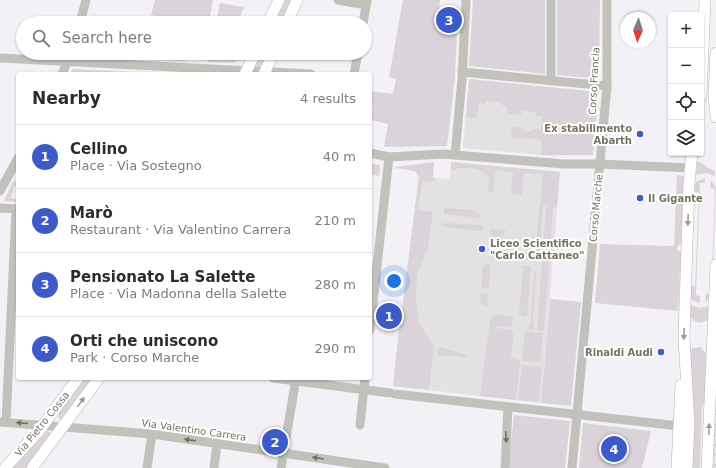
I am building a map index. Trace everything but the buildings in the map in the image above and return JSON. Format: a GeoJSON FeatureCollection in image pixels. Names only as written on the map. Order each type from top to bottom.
{"type":"FeatureCollection","features":[{"type":"Feature","properties":{"kind":"main road"},"geometry":{"type":"LineString","coordinates":[[271,16],[278,0]]}},
{"type":"Feature","properties":{"kind":"main road"},"geometry":{"type":"LineString","coordinates":[[290,16],[297,0]]}},
{"type":"Feature","properties":{"kind":"main road"},"geometry":{"type":"LineString","coordinates":[[702,84],[705,0]]}},
{"type":"Feature","properties":{"kind":"main road"},"geometry":{"type":"LineString","coordinates":[[716,53],[714,96],[716,117]]}},
{"type":"Feature","properties":{"kind":"main road"},"geometry":{"type":"LineString","coordinates":[[246,72],[252,60]]}},
{"type":"Feature","properties":{"kind":"main road"},"geometry":{"type":"LineString","coordinates":[[264,72],[270,60]]}},
{"type":"Feature","properties":{"kind":"main road"},"geometry":{"type":"LineString","coordinates":[[677,468],[692,156]]}},
{"type":"Feature","properties":{"kind":"main road"},"geometry":{"type":"LineString","coordinates":[[707,468],[716,264]]}},
{"type":"Feature","properties":{"kind":"main road"},"geometry":{"type":"LineString","coordinates":[[683,353],[689,425],[687,468]]}},
{"type":"Feature","properties":{"kind":"main road","name":"Via Pietro Cossa"},"geometry":{"type":"LineString","coordinates":[[5,468],[44,425],[77,380]]}},
{"type":"Feature","properties":{"kind":"main road","name":"Via Pietro Cossa"},"geometry":{"type":"LineString","coordinates":[[32,468],[98,380]]}},
{"type":"Feature","properties":{"kind":"street"},"geometry":{"type":"LineString","coordinates":[[82,16],[86,0]]}},
{"type":"Feature","properties":{"kind":"street"},"geometry":{"type":"LineString","coordinates":[[338,0],[367,3],[364,16]]}},
{"type":"Feature","properties":{"kind":"street"},"geometry":{"type":"LineString","coordinates":[[455,155],[466,0]]}},
{"type":"Feature","properties":{"kind":"street"},"geometry":{"type":"LineString","coordinates":[[551,0],[551,81]]}},
{"type":"Feature","properties":{"kind":"street","name":"Corso Francia"},"geometry":{"type":"LineString","coordinates":[[599,164],[606,86],[607,0]]}},
{"type":"Feature","properties":{"kind":"street"},"geometry":{"type":"LineString","coordinates":[[0,58],[16,58]]}},
{"type":"Feature","properties":{"kind":"street"},"geometry":{"type":"LineString","coordinates":[[63,72],[69,60]]}},
{"type":"Feature","properties":{"kind":"street"},"geometry":{"type":"LineString","coordinates":[[105,60],[246,72]]}},
{"type":"Feature","properties":{"kind":"street"},"geometry":{"type":"LineString","coordinates":[[354,72],[357,60]]}},
{"type":"Feature","properties":{"kind":"street"},"geometry":{"type":"LineString","coordinates":[[462,72],[606,86]]}},
{"type":"Feature","properties":{"kind":"street"},"geometry":{"type":"LineString","coordinates":[[372,153],[389,157],[455,155],[564,164],[599,164]]}},
{"type":"Feature","properties":{"kind":"street"},"geometry":{"type":"LineString","coordinates":[[372,312],[389,157]]}},
{"type":"Feature","properties":{"kind":"street"},"geometry":{"type":"LineString","coordinates":[[0,192],[16,162]]}},
{"type":"Feature","properties":{"kind":"street","name":"Corso Marche"},"geometry":{"type":"LineString","coordinates":[[572,468],[599,164],[691,168]]}},
{"type":"Feature","properties":{"kind":"street"},"geometry":{"type":"LineString","coordinates":[[0,208],[16,209]]}},
{"type":"Feature","properties":{"kind":"street"},"geometry":{"type":"LineString","coordinates":[[3,422],[14,319],[16,246]]}},
{"type":"Feature","properties":{"kind":"street"},"geometry":{"type":"LineString","coordinates":[[281,468],[296,380]]}},
{"type":"Feature","properties":{"kind":"street"},"geometry":{"type":"LineString","coordinates":[[303,380],[393,393],[679,426]]}},
{"type":"Feature","properties":{"kind":"street"},"geometry":{"type":"LineString","coordinates":[[360,425],[365,380]]}},
{"type":"Feature","properties":{"kind":"street"},"geometry":{"type":"LineString","coordinates":[[504,468],[508,407]]}},
{"type":"Feature","properties":{"kind":"street","name":"Via Valentino Carrera"},"geometry":{"type":"LineString","coordinates":[[3,422],[152,434],[283,453],[354,466],[385,468]]}},
{"type":"Feature","properties":{"kind":"street"},"geometry":{"type":"LineString","coordinates":[[147,468],[152,434]]}},
{"type":"Feature","properties":{"kind":"street"},"geometry":{"type":"LineString","coordinates":[[214,468],[217,444]]}},
{"type":"Feature","properties":{"kind":"shaded area"},"geometry":{"type":"Polygon","coordinates":[[[155,0],[213,0],[210,16],[151,15],[155,0]]]}},
{"type":"Feature","properties":{"kind":"shaded area"},"geometry":{"type":"Polygon","coordinates":[[[284,0],[292,0],[284,16],[276,16],[284,0]]]}},
{"type":"Feature","properties":{"kind":"shaded area"},"geometry":{"type":"Polygon","coordinates":[[[403,0],[440,0],[439,8],[442,8],[441,31],[457,32],[455,78],[447,146],[384,147],[388,124],[372,120],[372,91],[393,94],[396,79],[389,77],[403,0]]]}},
{"type":"Feature","properties":{"kind":"shaded area"},"geometry":{"type":"Polygon","coordinates":[[[473,0],[545,0],[545,74],[469,66],[473,0]]]}},
{"type":"Feature","properties":{"kind":"shaded area"},"geometry":{"type":"Polygon","coordinates":[[[557,0],[600,0],[599,79],[557,75],[557,0]]]}},
{"type":"Feature","properties":{"kind":"shaded area"},"geometry":{"type":"Polygon","coordinates":[[[220,3],[244,7],[240,16],[217,16],[220,3]]]}},
{"type":"Feature","properties":{"kind":"shaded area"},"geometry":{"type":"Polygon","coordinates":[[[161,60],[185,60],[185,61],[161,60]]]}},
{"type":"Feature","properties":{"kind":"shaded area"},"geometry":{"type":"Polygon","coordinates":[[[208,60],[240,60],[234,63],[208,62],[208,60]]]}},
{"type":"Feature","properties":{"kind":"shaded area"},"geometry":{"type":"Polygon","coordinates":[[[257,60],[265,60],[262,67],[257,67],[257,60]]]}},
{"type":"Feature","properties":{"kind":"shaded area"},"geometry":{"type":"Polygon","coordinates":[[[73,69],[129,72],[71,72],[73,69]]]}},
{"type":"Feature","properties":{"kind":"shaded area"},"geometry":{"type":"Polygon","coordinates":[[[469,79],[558,106],[554,156],[463,148],[469,79]]]}},
{"type":"Feature","properties":{"kind":"shaded area"},"geometry":{"type":"Polygon","coordinates":[[[469,79],[599,92],[593,155],[541,155],[542,141],[536,139],[511,138],[512,127],[523,128],[523,131],[532,132],[533,129],[541,130],[542,116],[536,116],[536,112],[522,111],[521,115],[507,114],[507,106],[501,105],[501,102],[486,101],[485,104],[479,103],[477,119],[466,117],[469,79]]]}},
{"type":"Feature","properties":{"kind":"shaded area"},"geometry":{"type":"Polygon","coordinates":[[[434,162],[433,178],[435,178],[435,182],[422,181],[418,210],[433,212],[428,247],[417,275],[416,297],[419,323],[434,346],[429,390],[393,386],[401,310],[419,177],[415,171],[395,167],[434,162]]]}},
{"type":"Feature","properties":{"kind":"shaded area","name":"Liceo Scientifico \"Carlo Cattaneo\""},"geometry":{"type":"Polygon","coordinates":[[[451,162],[560,172],[541,403],[393,386],[401,310],[419,177],[450,179],[451,162]]]}},
{"type":"Feature","properties":{"kind":"shaded area"},"geometry":{"type":"Polygon","coordinates":[[[451,162],[560,172],[557,207],[553,207],[544,331],[537,330],[546,206],[543,206],[539,260],[495,257],[489,251],[491,229],[505,230],[506,232],[498,239],[495,247],[497,251],[531,252],[528,242],[536,243],[543,174],[524,173],[522,195],[511,194],[513,172],[495,170],[493,193],[488,192],[489,177],[481,171],[471,168],[461,168],[451,171],[451,162]]]}},
{"type":"Feature","properties":{"kind":"shaded area"},"geometry":{"type":"Polygon","coordinates":[[[697,162],[702,163],[715,171],[715,176],[706,173],[696,175],[697,162]]]}},
{"type":"Feature","properties":{"kind":"shaded area"},"geometry":{"type":"Polygon","coordinates":[[[372,163],[380,165],[379,176],[372,174],[372,163]]]}},
{"type":"Feature","properties":{"kind":"shaded area"},"geometry":{"type":"Polygon","coordinates":[[[677,175],[684,176],[681,245],[678,245],[677,251],[681,251],[678,311],[595,303],[600,244],[674,246],[677,175]]]}},
{"type":"Feature","properties":{"kind":"shaded area"},"geometry":{"type":"Polygon","coordinates":[[[705,178],[705,183],[700,183],[696,295],[700,296],[700,303],[692,300],[690,285],[695,287],[699,193],[694,191],[696,182],[705,178]]]}},
{"type":"Feature","properties":{"kind":"shaded area"},"geometry":{"type":"Polygon","coordinates":[[[711,180],[716,187],[712,295],[705,302],[706,294],[711,294],[715,189],[710,188],[711,180]]]}},
{"type":"Feature","properties":{"kind":"shaded area"},"geometry":{"type":"Polygon","coordinates":[[[13,181],[16,182],[11,198],[16,199],[16,202],[4,201],[13,181]]]}},
{"type":"Feature","properties":{"kind":"shaded area"},"geometry":{"type":"Polygon","coordinates":[[[444,208],[473,210],[479,213],[481,218],[444,214],[444,208]]]}},
{"type":"Feature","properties":{"kind":"shaded area"},"geometry":{"type":"Polygon","coordinates":[[[444,223],[481,225],[483,227],[483,231],[445,227],[442,226],[444,223]]]}},
{"type":"Feature","properties":{"kind":"shaded area"},"geometry":{"type":"Polygon","coordinates":[[[486,264],[490,264],[489,289],[481,288],[483,267],[486,264]]]}},
{"type":"Feature","properties":{"kind":"shaded area"},"geometry":{"type":"Polygon","coordinates":[[[523,265],[531,266],[527,316],[519,315],[523,265]]]}},
{"type":"Feature","properties":{"kind":"shaded area"},"geometry":{"type":"Polygon","coordinates":[[[534,272],[536,272],[533,320],[534,330],[528,329],[531,320],[534,272]]]}},
{"type":"Feature","properties":{"kind":"shaded area"},"geometry":{"type":"Polygon","coordinates":[[[481,293],[488,294],[487,308],[480,302],[481,293]]]}},
{"type":"Feature","properties":{"kind":"shaded area"},"geometry":{"type":"Polygon","coordinates":[[[550,299],[581,302],[571,406],[541,403],[550,299]]]}},
{"type":"Feature","properties":{"kind":"shaded area"},"geometry":{"type":"Polygon","coordinates":[[[689,304],[699,308],[709,306],[708,320],[700,323],[694,321],[691,316],[689,304]]]}},
{"type":"Feature","properties":{"kind":"shaded area"},"geometry":{"type":"Polygon","coordinates":[[[493,316],[513,316],[512,327],[497,326],[497,328],[514,331],[511,358],[519,360],[520,364],[516,400],[480,396],[490,320],[493,316]]]}},
{"type":"Feature","properties":{"kind":"shaded area"},"geometry":{"type":"Polygon","coordinates":[[[525,331],[543,333],[540,362],[522,361],[525,331]]]}},
{"type":"Feature","properties":{"kind":"shaded area"},"geometry":{"type":"Polygon","coordinates":[[[439,347],[464,354],[467,358],[438,355],[439,347]]]}},
{"type":"Feature","properties":{"kind":"shaded area"},"geometry":{"type":"Polygon","coordinates":[[[701,347],[706,354],[705,380],[707,407],[702,404],[700,468],[691,468],[689,352],[693,348],[701,347]]]}},
{"type":"Feature","properties":{"kind":"shaded area"},"geometry":{"type":"Polygon","coordinates":[[[522,365],[542,367],[538,402],[518,400],[522,365]]]}},
{"type":"Feature","properties":{"kind":"shaded area"},"geometry":{"type":"Polygon","coordinates":[[[84,380],[93,380],[63,420],[58,418],[59,413],[84,380]]]}},
{"type":"Feature","properties":{"kind":"shaded area"},"geometry":{"type":"Polygon","coordinates":[[[716,392],[716,468],[713,468],[716,392]]]}},
{"type":"Feature","properties":{"kind":"shaded area"},"geometry":{"type":"Polygon","coordinates":[[[514,415],[570,421],[565,468],[508,468],[514,415]]]}},
{"type":"Feature","properties":{"kind":"shaded area"},"geometry":{"type":"Polygon","coordinates":[[[583,423],[651,431],[642,468],[579,468],[583,423]]]}},
{"type":"Feature","properties":{"kind":"shaded area"},"geometry":{"type":"Polygon","coordinates":[[[48,431],[51,434],[27,468],[13,468],[44,432],[48,431]]]}},
{"type":"Feature","properties":{"kind":"place","name":"Pensionato La Salette"},"geometry":{"type":"Point","coordinates":[449,20]}},
{"type":"Feature","properties":{"kind":"place","name":"Ex stabilimento Abarth"},"geometry":{"type":"Point","coordinates":[640,134]}},
{"type":"Feature","properties":{"kind":"place","name":"Il Gigante"},"geometry":{"type":"Point","coordinates":[640,198]}},
{"type":"Feature","properties":{"kind":"place","name":"Liceo Scientifico \"Carlo Cattaneo\""},"geometry":{"type":"Point","coordinates":[482,249]}},
{"type":"Feature","properties":{"kind":"place","name":"Cellino"},"geometry":{"type":"Point","coordinates":[389,316]}},
{"type":"Feature","properties":{"kind":"place","name":"Rinaldi Audi"},"geometry":{"type":"Point","coordinates":[661,352]}},
{"type":"Feature","properties":{"kind":"place","name":"Marò"},"geometry":{"type":"Point","coordinates":[275,442]}},
{"type":"Feature","properties":{"kind":"place","name":"Orti che uniscono"},"geometry":{"type":"Point","coordinates":[614,449]}}]}
